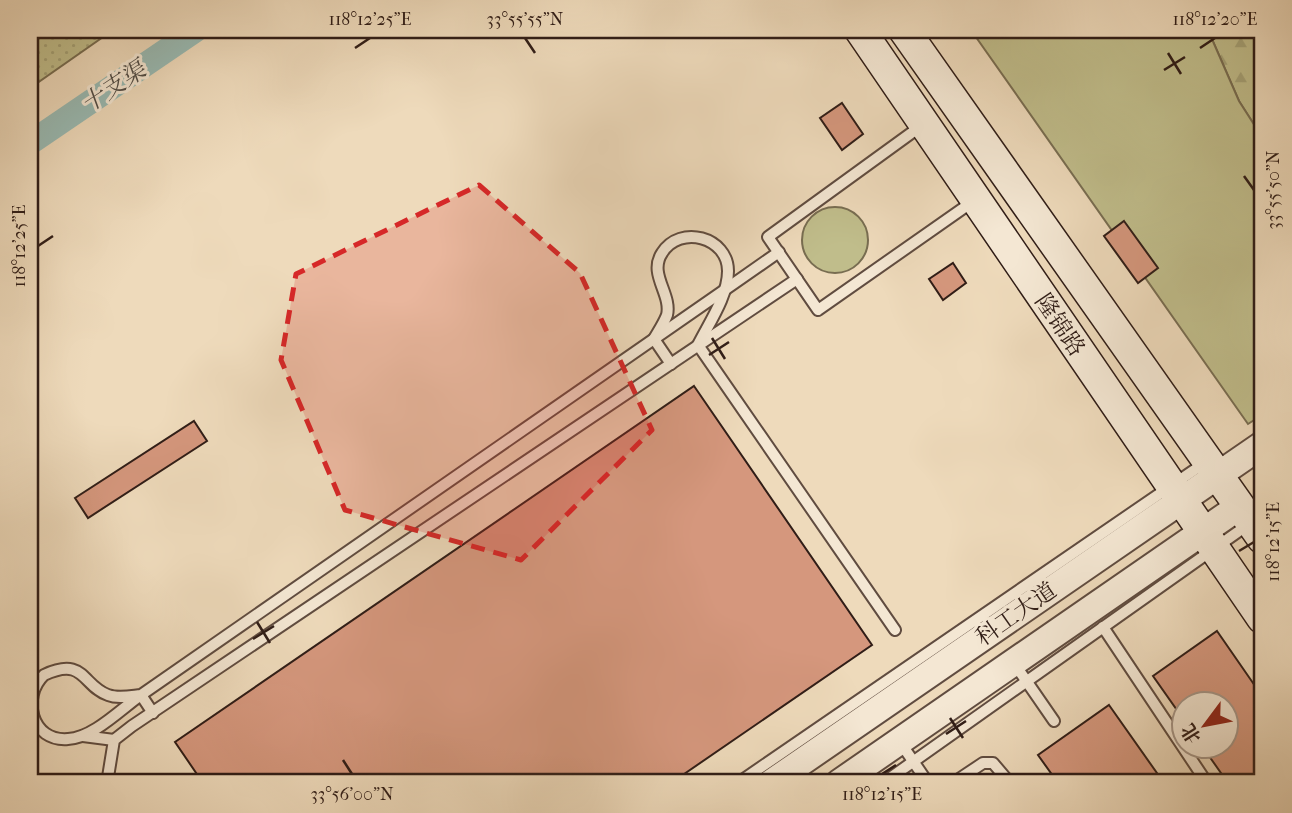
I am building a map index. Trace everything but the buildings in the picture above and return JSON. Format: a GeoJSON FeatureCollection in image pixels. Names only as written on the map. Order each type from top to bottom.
{"type":"FeatureCollection","features":[{"type":"Feature","properties":{"kind":"main road","name":"隆锦路"},"geometry":{"type":"LineString","coordinates":[[860,30],[1174,494],[1262,618]]}},
{"type":"Feature","properties":{"kind":"main road","name":"隆锦路"},"geometry":{"type":"LineString","coordinates":[[904,30],[1251,522]]}},
{"type":"Feature","properties":{"kind":"street","name":"科工大道"},"geometry":{"type":"LineString","coordinates":[[771,783],[1174,494],[1213,468],[1262,446]]}},
{"type":"Feature","properties":{"kind":"street","name":"科工大道"},"geometry":{"type":"LineString","coordinates":[[839,783],[906,752],[1207,541],[1251,522]]}},
{"type":"Feature","properties":{"kind":"lane"},"geometry":{"type":"LineString","coordinates":[[924,124],[768,237],[818,310],[975,200]]}},
{"type":"Feature","properties":{"kind":"lane"},"geometry":{"type":"LineString","coordinates":[[654,339],[667,316],[658,265],[662,253],[685,236],[698,236],[721,249],[727,258],[726,289],[698,345]]}},
{"type":"Feature","properties":{"kind":"lane"},"geometry":{"type":"LineString","coordinates":[[83,736],[779,252]]}},
{"type":"Feature","properties":{"kind":"lane"},"geometry":{"type":"LineString","coordinates":[[141,695],[112,697],[100,691],[86,676],[69,669],[44,674],[31,695],[33,719],[45,733],[54,738],[83,736],[114,740],[797,279]]}},
{"type":"Feature","properties":{"kind":"lane"},"geometry":{"type":"LineString","coordinates":[[654,339],[671,364]]}},
{"type":"Feature","properties":{"kind":"lane"},"geometry":{"type":"LineString","coordinates":[[698,345],[895,630]]}},
{"type":"Feature","properties":{"kind":"lane"},"geometry":{"type":"LineString","coordinates":[[738,783],[1174,494]]}},
{"type":"Feature","properties":{"kind":"lane"},"geometry":{"type":"LineString","coordinates":[[1054,721],[1020,672],[1103,627],[1207,541]]}},
{"type":"Feature","properties":{"kind":"lane"},"geometry":{"type":"LineString","coordinates":[[1103,627],[1207,783]]}},
{"type":"Feature","properties":{"kind":"lane"},"geometry":{"type":"LineString","coordinates":[[141,695],[153,713]]}},
{"type":"Feature","properties":{"kind":"lane"},"geometry":{"type":"LineString","coordinates":[[110,783],[108,776],[114,740]]}},
{"type":"Feature","properties":{"kind":"lane"},"geometry":{"type":"LineString","coordinates":[[883,783],[906,752],[928,783]]}},
{"type":"Feature","properties":{"kind":"lane"},"geometry":{"type":"LineString","coordinates":[[953,783],[983,763],[993,763],[1010,783]]}},
{"type":"Feature","properties":{"kind":"highlighted area"},"geometry":{"type":"Polygon","coordinates":[[[479,185],[580,273],[652,430],[521,560],[345,510],[281,360],[296,274],[479,185]]]}},
{"type":"Feature","properties":{"kind":"green space"},"geometry":{"type":"Polygon","coordinates":[[[30,30],[113,30],[30,88],[30,30]]]}},
{"type":"Feature","properties":{"kind":"green space"},"geometry":{"type":"Polygon","coordinates":[[[971,30],[1208,30],[1239,101],[1262,137],[1262,415],[1248,424],[971,30]]]}},
{"type":"Feature","properties":{"kind":"green space"},"geometry":{"type":"Polygon","coordinates":[[[1208,30],[1262,30],[1262,137],[1239,101],[1208,30]]]}},
{"type":"Feature","properties":{"kind":"green space"},"geometry":{"type":"Polygon","coordinates":[[[835,207],[848,210],[858,217],[865,227],[868,240],[865,253],[858,263],[848,270],[835,273],[822,270],[812,263],[805,253],[802,240],[805,227],[812,217],[822,210],[835,207]]]}},
{"type":"Feature","properties":{"kind":"waterway","name":"十支渠"},"geometry":{"type":"LineString","coordinates":[[30,143],[196,30]]}}]}
